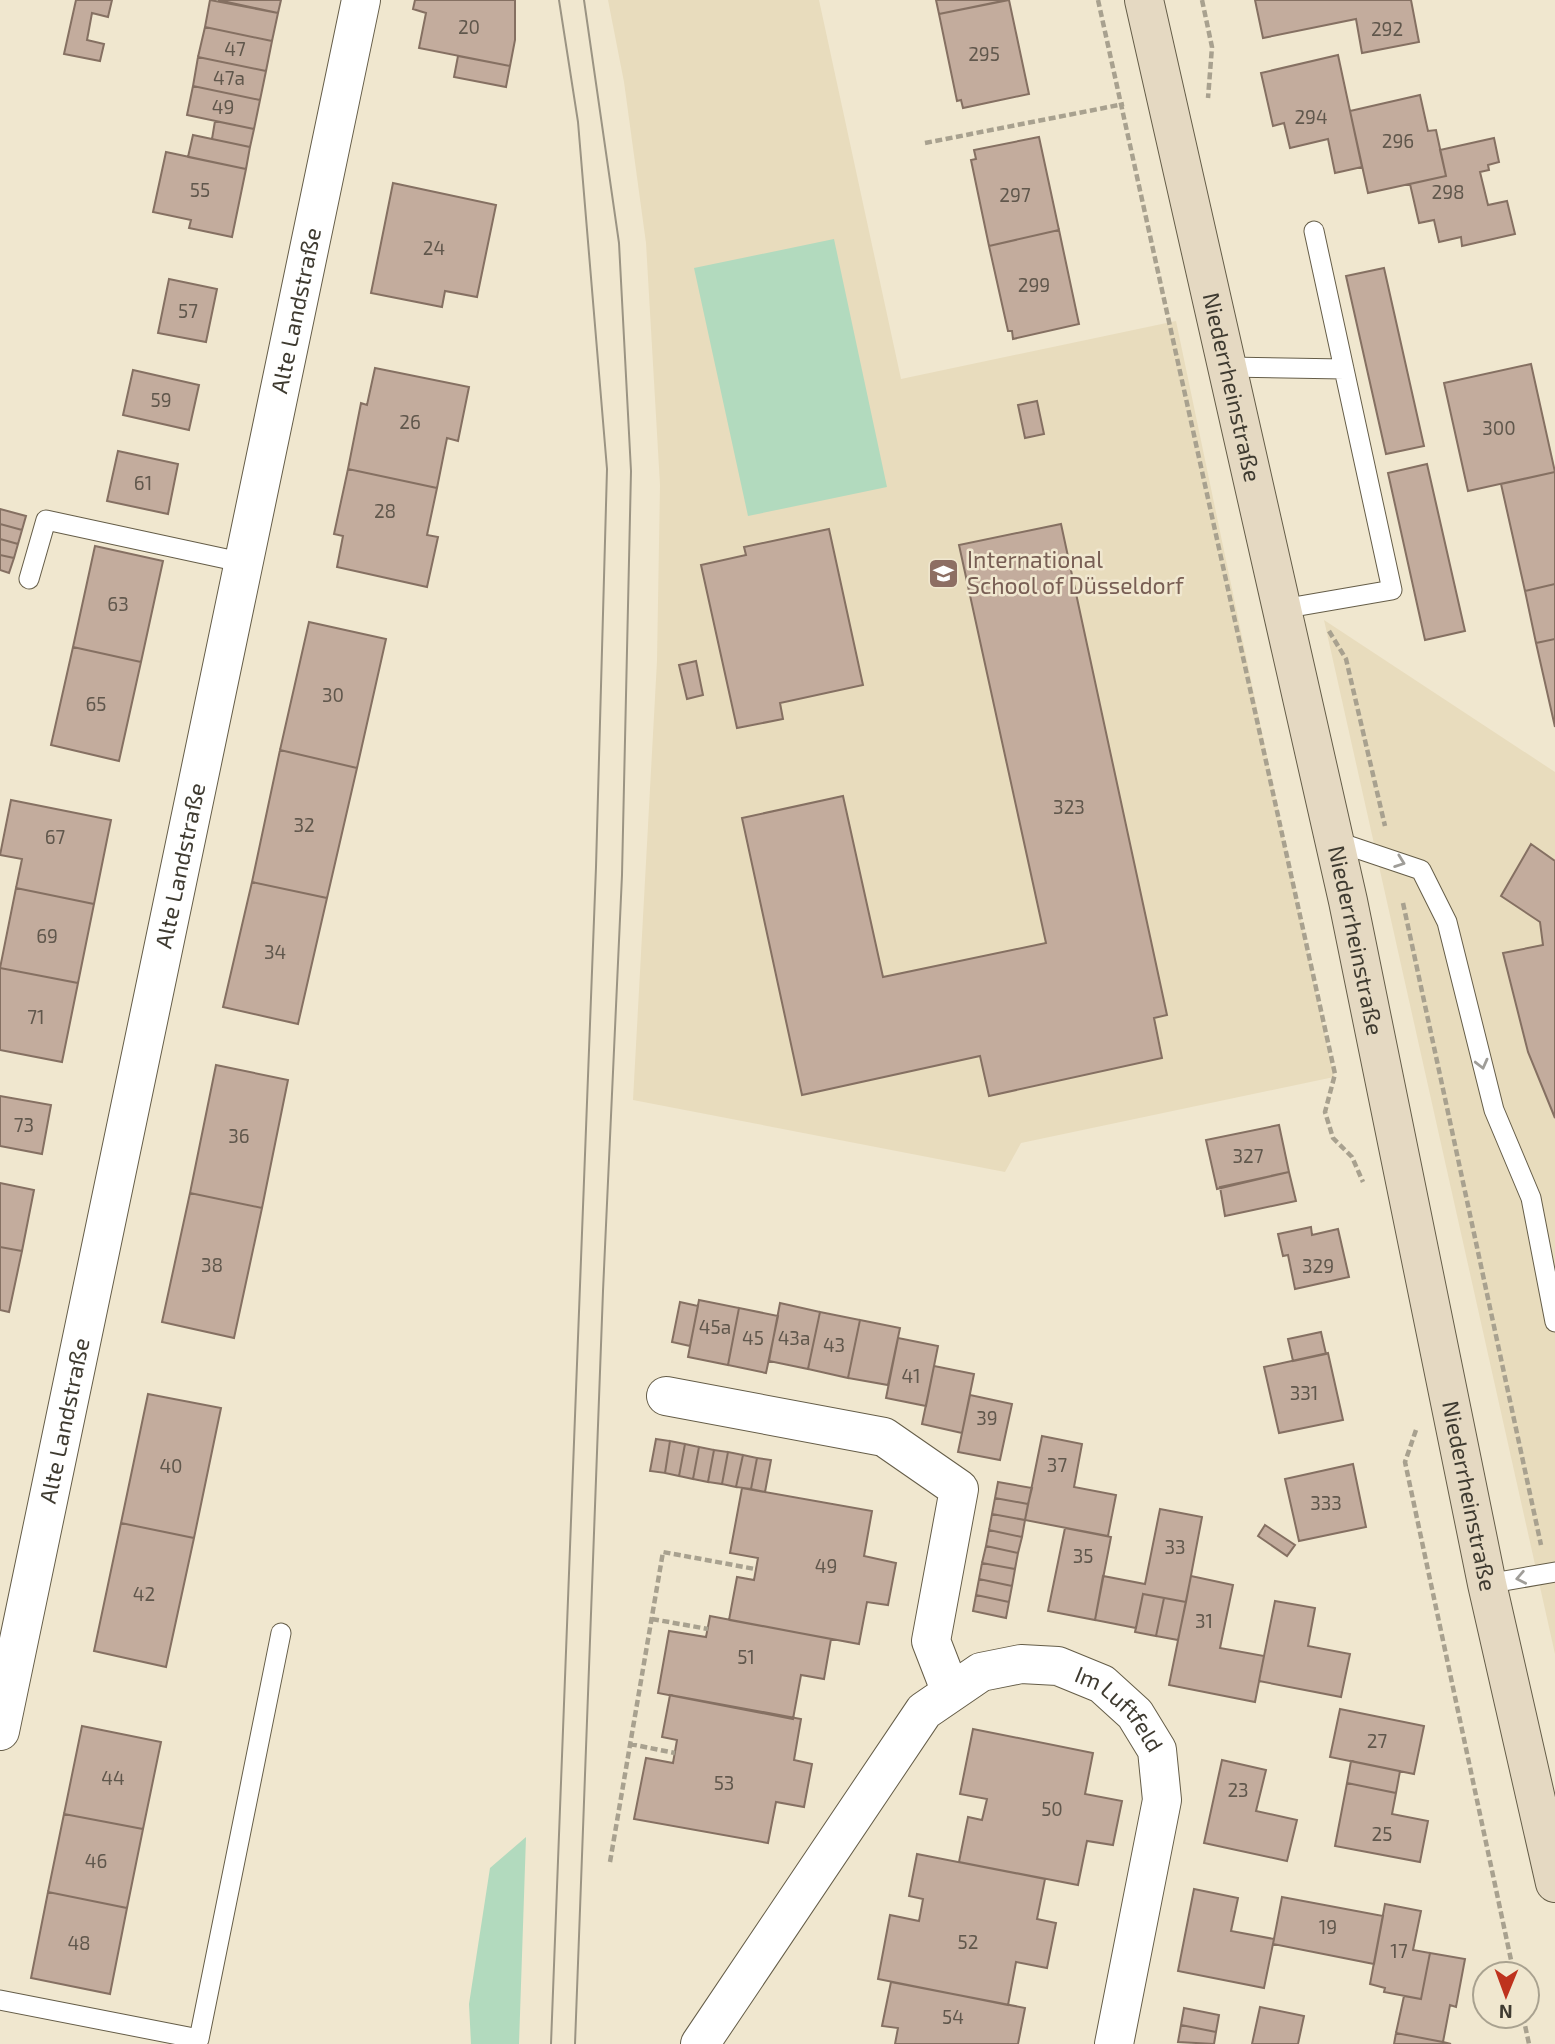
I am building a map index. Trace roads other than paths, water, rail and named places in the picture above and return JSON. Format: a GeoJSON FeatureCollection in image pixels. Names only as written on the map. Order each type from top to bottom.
{"type":"FeatureCollection","features":[{"type":"Feature","properties":{"kind":"main road","name":"Niederrheinstraße"},"geometry":{"type":"LineString","coordinates":[[1144,0],[1335,841],[1487,1584],[1555,1883]]}},
{"type":"Feature","properties":{"kind":"street","name":"Alte Landstraße"},"geometry":{"type":"LineString","coordinates":[[0,1731],[361,0]]}},
{"type":"Feature","properties":{"kind":"street"},"geometry":{"type":"LineString","coordinates":[[666,1396],[884,1437],[959,1489],[931,1642],[950,1690]]}},
{"type":"Feature","properties":{"kind":"street","name":"Im Luftfeld"},"geometry":{"type":"LineString","coordinates":[[699,2044],[924,1711],[950,1690],[981,1672],[1021,1664],[1058,1666],[1102,1684],[1135,1714],[1157,1750],[1162,1800],[1114,2044]]}},
{"type":"Feature","properties":{"kind":"lane"},"geometry":{"type":"LineString","coordinates":[[1282,610],[1392,590],[1314,232]]}},
{"type":"Feature","properties":{"kind":"lane"},"geometry":{"type":"LineString","coordinates":[[1227,367],[1344,369]]}},
{"type":"Feature","properties":{"kind":"lane"},"geometry":{"type":"LineString","coordinates":[[29,579],[46,520],[245,562]]}},
{"type":"Feature","properties":{"kind":"lane"},"geometry":{"type":"LineString","coordinates":[[1335,841],[1421,870],[1447,922],[1494,1110],[1531,1198],[1554,1312]]}},
{"type":"Feature","properties":{"kind":"lane"},"geometry":{"type":"LineString","coordinates":[[1487,1584],[1555,1572]]}},
{"type":"Feature","properties":{"kind":"lane"},"geometry":{"type":"LineString","coordinates":[[0,2000],[199,2039],[281,1633]]}},
{"type":"Feature","properties":{"kind":"tram line"},"geometry":{"type":"LineString","coordinates":[[551,2044],[596,867],[607,469],[578,122],[559,0]]}},
{"type":"Feature","properties":{"kind":"tram line"},"geometry":{"type":"LineString","coordinates":[[575,2044],[603,1291],[622,875],[631,471],[619,243],[584,0]]}},
{"type":"Feature","properties":{"kind":"place","name":"International School of Düsseldorf"},"geometry":{"type":"Point","coordinates":[944,573]}}]}
